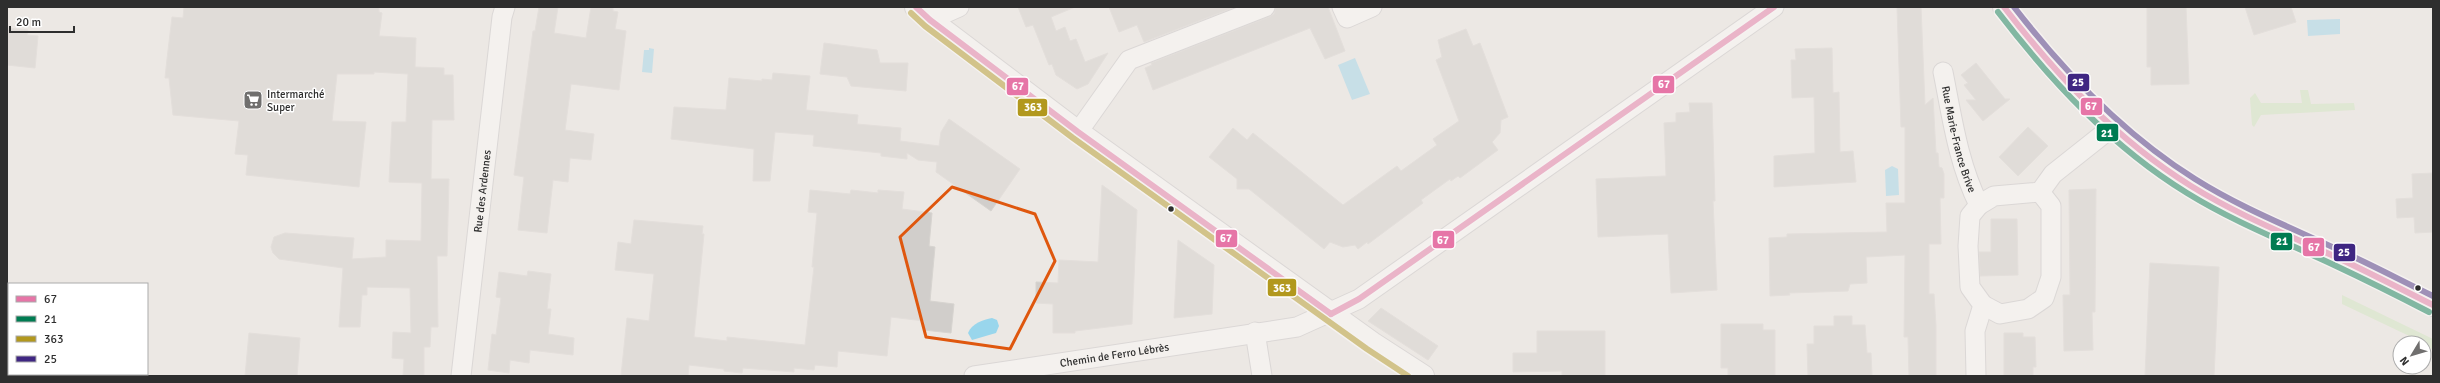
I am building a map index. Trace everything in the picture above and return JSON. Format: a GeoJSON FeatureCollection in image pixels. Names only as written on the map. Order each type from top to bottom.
{"type":"FeatureCollection","features":[{"type":"Feature","properties":{"kind":"main road"},"geometry":{"type":"LineString","coordinates":[[2004,7],[2030,42],[2068,85],[2111,128],[2172,173],[2220,203],[2433,305]]}},
{"type":"Feature","properties":{"kind":"main road"},"geometry":{"type":"LineString","coordinates":[[923,14],[1078,132],[1331,314],[1423,376]]}},
{"type":"Feature","properties":{"kind":"street","name":"Rue des Ardennes"},"geometry":{"type":"LineString","coordinates":[[461,376],[502,17],[505,7]]}},
{"type":"Feature","properties":{"kind":"street"},"geometry":{"type":"LineString","coordinates":[[923,14],[959,7]]}},
{"type":"Feature","properties":{"kind":"street"},"geometry":{"type":"LineString","coordinates":[[1078,132],[1129,60],[1265,7]]}},
{"type":"Feature","properties":{"kind":"street"},"geometry":{"type":"LineString","coordinates":[[1342,7],[1347,18],[1372,7]]}},
{"type":"Feature","properties":{"kind":"street","name":"Chemin de Ferro Lébrès"},"geometry":{"type":"LineString","coordinates":[[974,376],[1255,332],[1297,327],[1331,314],[1359,299],[1774,7]]}},
{"type":"Feature","properties":{"kind":"street","name":"Rue Marie-France Brive"},"geometry":{"type":"LineString","coordinates":[[1943,72],[1958,146],[1971,189],[1979,204]]}},
{"type":"Feature","properties":{"kind":"street"},"geometry":{"type":"LineString","coordinates":[[2040,192],[2052,174],[2111,128]]}},
{"type":"Feature","properties":{"kind":"street","name":"Rue Marie-France Brive"},"geometry":{"type":"LineString","coordinates":[[2040,192],[2051,206],[2052,277],[2044,298],[2028,308],[2000,314],[1983,305],[1970,287],[1968,246],[1970,216],[1979,204],[1994,196],[2040,192]]}},
{"type":"Feature","properties":{"kind":"street"},"geometry":{"type":"LineString","coordinates":[[1976,376],[1975,331],[1983,305]]}},
{"type":"Feature","properties":{"kind":"street"},"geometry":{"type":"LineString","coordinates":[[1255,332],[1262,376]]}},
{"type":"Feature","properties":{"kind":"highlighted area"},"geometry":{"type":"Polygon","coordinates":[[[952,187],[1035,214],[1055,261],[1010,349],[926,337],[900,237],[952,187]]]}},
{"type":"Feature","properties":{"kind":"green space"},"geometry":{"type":"Polygon","coordinates":[[[2300,90],[2308,90],[2311,104],[2354,103],[2355,110],[2261,115],[2254,127],[2252,125],[2250,98],[2255,93],[2261,103],[2302,103],[2300,90]]]}},
{"type":"Feature","properties":{"kind":"green space"},"geometry":{"type":"Polygon","coordinates":[[[2342,295],[2425,335],[2407,335],[2342,304],[2342,295]]]}},
{"type":"Feature","properties":{"kind":"green space"},"geometry":{"type":"Polygon","coordinates":[[[2432,339],[2433,339],[2433,350],[2432,349],[2432,339]]]}},
{"type":"Feature","properties":{"kind":"water"},"geometry":{"type":"Polygon","coordinates":[[[2340,19],[2340,34],[2308,36],[2307,20],[2340,19]]]}},
{"type":"Feature","properties":{"kind":"water"},"geometry":{"type":"Polygon","coordinates":[[[649,48],[654,49],[652,73],[642,72],[644,50],[649,50],[649,48]]]}},
{"type":"Feature","properties":{"kind":"water"},"geometry":{"type":"Polygon","coordinates":[[[1355,58],[1370,94],[1352,100],[1338,65],[1355,58]]]}},
{"type":"Feature","properties":{"kind":"water"},"geometry":{"type":"Polygon","coordinates":[[[1892,166],[1898,169],[1899,195],[1886,196],[1885,170],[1892,166]]]}},
{"type":"Feature","properties":{"kind":"water"},"geometry":{"type":"Polygon","coordinates":[[[992,318],[997,320],[999,326],[996,333],[972,340],[968,333],[972,327],[975,324],[992,318]]]}},
{"type":"Feature","properties":{"kind":"building"},"geometry":{"type":"Polygon","coordinates":[[[184,7],[379,7],[379,12],[382,13],[379,36],[416,38],[415,67],[444,68],[444,75],[453,75],[454,120],[432,120],[431,179],[449,179],[447,256],[437,256],[438,327],[431,327],[430,347],[424,347],[424,376],[403,376],[404,359],[392,358],[393,332],[411,333],[410,288],[367,287],[367,295],[362,295],[360,327],[339,327],[343,268],[279,259],[273,253],[271,247],[274,237],[285,233],[354,238],[352,259],[386,257],[386,240],[421,241],[422,183],[389,182],[392,122],[406,122],[408,74],[374,72],[374,74],[337,74],[332,121],[366,122],[359,187],[246,175],[248,155],[235,154],[239,121],[173,115],[169,78],[165,78],[172,17],[183,18],[184,7]]]}},
{"type":"Feature","properties":{"kind":"building"},"geometry":{"type":"Polygon","coordinates":[[[539,7],[558,7],[554,33],[586,38],[591,7],[613,7],[613,11],[618,12],[615,29],[626,31],[619,90],[571,84],[565,130],[594,134],[591,160],[570,158],[568,182],[553,180],[547,233],[518,230],[524,177],[514,175],[533,31],[535,31],[539,7]]]}},
{"type":"Feature","properties":{"kind":"building"},"geometry":{"type":"Polygon","coordinates":[[[1018,7],[1075,7],[1051,17],[1056,31],[1065,27],[1070,41],[1076,39],[1085,62],[1108,53],[1088,84],[1077,89],[1056,75],[1052,64],[1049,65],[1033,25],[1026,27],[1018,7]]]}},
{"type":"Feature","properties":{"kind":"building"},"geometry":{"type":"Polygon","coordinates":[[[1109,7],[1235,7],[1144,42],[1137,25],[1119,32],[1109,7]]]}},
{"type":"Feature","properties":{"kind":"building"},"geometry":{"type":"Polygon","coordinates":[[[1276,7],[1328,7],[1345,51],[1325,59],[1310,28],[1153,90],[1145,68],[1152,65],[1151,63],[1269,17],[1274,14],[1276,7]]]}},
{"type":"Feature","properties":{"kind":"building"},"geometry":{"type":"Polygon","coordinates":[[[1897,7],[1921,7],[1925,105],[1933,98],[1936,153],[1938,153],[1939,167],[1942,168],[1944,174],[1944,198],[1940,198],[1941,244],[1929,244],[1929,294],[1934,294],[1936,326],[1936,376],[1909,376],[1908,337],[1904,337],[1905,255],[1866,257],[1867,283],[1850,284],[1848,291],[1789,293],[1790,295],[1770,296],[1769,238],[1787,237],[1787,234],[1887,232],[1886,203],[1905,203],[1905,127],[1901,127],[1897,7]]]}},
{"type":"Feature","properties":{"kind":"building"},"geometry":{"type":"Polygon","coordinates":[[[2147,7],[2186,7],[2189,84],[2151,85],[2151,67],[2147,67],[2147,7]]]}},
{"type":"Feature","properties":{"kind":"building"},"geometry":{"type":"Polygon","coordinates":[[[2245,7],[2291,7],[2296,22],[2254,35],[2245,7]]]}},
{"type":"Feature","properties":{"kind":"building"},"geometry":{"type":"Polygon","coordinates":[[[7,28],[28,30],[27,35],[38,36],[35,68],[7,65],[7,28]]]}},
{"type":"Feature","properties":{"kind":"building"},"geometry":{"type":"Polygon","coordinates":[[[1466,29],[1473,46],[1480,43],[1508,117],[1501,120],[1500,133],[1492,142],[1498,150],[1460,178],[1458,176],[1451,181],[1450,179],[1421,200],[1423,203],[1368,244],[1367,242],[1358,249],[1355,245],[1343,247],[1330,242],[1324,249],[1249,189],[1237,189],[1237,179],[1209,157],[1233,128],[1247,140],[1253,133],[1343,205],[1397,166],[1401,171],[1437,145],[1433,139],[1459,121],[1436,60],[1442,57],[1438,40],[1466,29]]]}},
{"type":"Feature","properties":{"kind":"building"},"geometry":{"type":"Polygon","coordinates":[[[824,43],[877,50],[880,63],[908,63],[906,91],[851,86],[847,77],[820,74],[824,43]]]}},
{"type":"Feature","properties":{"kind":"building"},"geometry":{"type":"Polygon","coordinates":[[[1832,48],[1833,93],[1839,92],[1840,152],[1853,151],[1856,182],[1774,187],[1774,156],[1815,153],[1814,97],[1792,98],[1791,60],[1796,60],[1795,49],[1832,48]]]}},
{"type":"Feature","properties":{"kind":"building"},"geometry":{"type":"Polygon","coordinates":[[[1976,63],[2005,99],[2010,99],[1983,121],[1966,100],[1976,100],[1964,85],[1968,83],[1961,75],[1976,63]]]}},
{"type":"Feature","properties":{"kind":"building"},"geometry":{"type":"Polygon","coordinates":[[[773,73],[810,76],[806,110],[858,115],[857,124],[901,128],[900,141],[939,146],[941,132],[949,119],[1020,169],[991,211],[936,172],[937,162],[918,160],[907,153],[907,159],[881,156],[881,153],[813,146],[814,135],[775,132],[770,181],[753,181],[754,149],[671,139],[674,107],[726,110],[729,78],[762,81],[762,79],[772,80],[773,73]]]}},
{"type":"Feature","properties":{"kind":"building"},"geometry":{"type":"Polygon","coordinates":[[[1689,103],[1712,103],[1715,201],[1713,201],[1717,290],[1671,293],[1668,234],[1598,237],[1596,179],[1666,176],[1664,123],[1676,122],[1676,113],[1690,112],[1689,103]]]}},
{"type":"Feature","properties":{"kind":"building"},"geometry":{"type":"Polygon","coordinates":[[[2028,127],[2048,146],[2018,176],[1999,157],[2028,127]]]}},
{"type":"Feature","properties":{"kind":"building"},"geometry":{"type":"Polygon","coordinates":[[[2433,173],[2433,232],[2415,233],[2414,217],[2397,218],[2396,199],[2413,198],[2412,174],[2433,173]]]}},
{"type":"Feature","properties":{"kind":"building"},"geometry":{"type":"Polygon","coordinates":[[[1102,185],[1137,210],[1132,324],[1075,331],[1075,333],[1053,333],[1053,304],[1036,303],[1036,282],[1058,283],[1059,260],[1098,262],[1102,185]]]}},
{"type":"Feature","properties":{"kind":"building"},"geometry":{"type":"Polygon","coordinates":[[[2096,189],[2095,312],[2092,312],[2093,350],[2064,351],[2063,295],[2070,295],[2069,190],[2096,189]]]}},
{"type":"Feature","properties":{"kind":"building"},"geometry":{"type":"Polygon","coordinates":[[[810,190],[850,194],[851,190],[878,193],[878,190],[904,192],[902,209],[932,213],[929,246],[935,247],[930,301],[954,304],[951,333],[924,330],[924,321],[891,317],[887,356],[838,351],[837,367],[815,365],[814,370],[794,368],[794,372],[743,368],[742,373],[724,371],[724,369],[689,365],[688,376],[621,376],[627,318],[649,321],[654,274],[615,270],[618,242],[631,244],[634,220],[703,226],[702,234],[704,234],[694,337],[727,341],[727,337],[805,345],[814,267],[812,267],[817,213],[808,212],[810,190]]]}},
{"type":"Feature","properties":{"kind":"building"},"geometry":{"type":"Polygon","coordinates":[[[1991,219],[2017,219],[2018,275],[1980,276],[1979,252],[1991,252],[1991,219]]]}},
{"type":"Feature","properties":{"kind":"building"},"geometry":{"type":"Polygon","coordinates":[[[1178,240],[1214,265],[1212,314],[1174,318],[1178,240]]]}},
{"type":"Feature","properties":{"kind":"building"},"geometry":{"type":"Polygon","coordinates":[[[2150,263],[2219,267],[2214,376],[2145,376],[2150,263]]]}},
{"type":"Feature","properties":{"kind":"building"},"geometry":{"type":"Polygon","coordinates":[[[528,271],[551,274],[547,309],[551,309],[548,334],[574,338],[573,355],[530,350],[529,363],[510,360],[509,373],[488,370],[492,334],[496,335],[501,298],[496,297],[499,272],[527,276],[528,271]]]}},
{"type":"Feature","properties":{"kind":"building"},"geometry":{"type":"Polygon","coordinates":[[[1381,308],[1438,346],[1428,360],[1368,321],[1381,308]]]}},
{"type":"Feature","properties":{"kind":"building"},"geometry":{"type":"Polygon","coordinates":[[[1834,316],[1852,316],[1852,325],[1865,325],[1867,353],[1871,353],[1872,376],[1808,376],[1807,344],[1814,344],[1814,326],[1834,326],[1834,316]]]}},
{"type":"Feature","properties":{"kind":"building"},"geometry":{"type":"Polygon","coordinates":[[[1721,324],[1763,324],[1763,330],[1775,330],[1775,376],[1728,376],[1728,368],[1721,368],[1721,324]]]}},
{"type":"Feature","properties":{"kind":"building"},"geometry":{"type":"Polygon","coordinates":[[[1537,331],[1605,331],[1605,376],[1562,376],[1562,371],[1513,372],[1513,353],[1537,353],[1537,331]]]}},
{"type":"Feature","properties":{"kind":"building"},"geometry":{"type":"Polygon","coordinates":[[[249,333],[300,338],[297,376],[245,376],[249,333]]]}},
{"type":"Feature","properties":{"kind":"building"},"geometry":{"type":"Polygon","coordinates":[[[2004,333],[2023,333],[2023,337],[2035,337],[2036,367],[2033,367],[2033,376],[2004,376],[2004,333]]]}},
{"type":"Feature","properties":{"kind":"transit line","name":"67"},"geometry":{"type":"LineString","coordinates":[[916,7],[930,20],[1078,132],[1331,314]]}},
{"type":"Feature","properties":{"kind":"transit line","name":"67"},"geometry":{"type":"LineString","coordinates":[[1331,314],[1359,299],[1774,7]]}},
{"type":"Feature","properties":{"kind":"transit line","name":"67"},"geometry":{"type":"LineString","coordinates":[[2004,7],[2024,33],[2067,82],[2113,127],[2164,168],[2191,186],[2227,206],[2433,305]]}},
{"type":"Feature","properties":{"kind":"transit line","name":"25"},"geometry":{"type":"LineString","coordinates":[[2014,7],[2075,79],[2097,101],[2144,142],[2195,179],[2230,199],[2433,296]]}},
{"type":"Feature","properties":{"kind":"transit line","name":"21"},"geometry":{"type":"LineString","coordinates":[[1998,12],[2039,63],[2084,111],[2108,134],[2160,175],[2187,193],[2223,213],[2382,288],[2429,312]]}},
{"type":"Feature","properties":{"kind":"transit line","name":"363"},"geometry":{"type":"LineString","coordinates":[[911,13],[925,26],[1073,138],[1367,349],[1408,376]]}},
{"type":"Feature","properties":{"kind":"place","name":"Intermarché Super"},"geometry":{"type":"Point","coordinates":[253,100]}}]}
